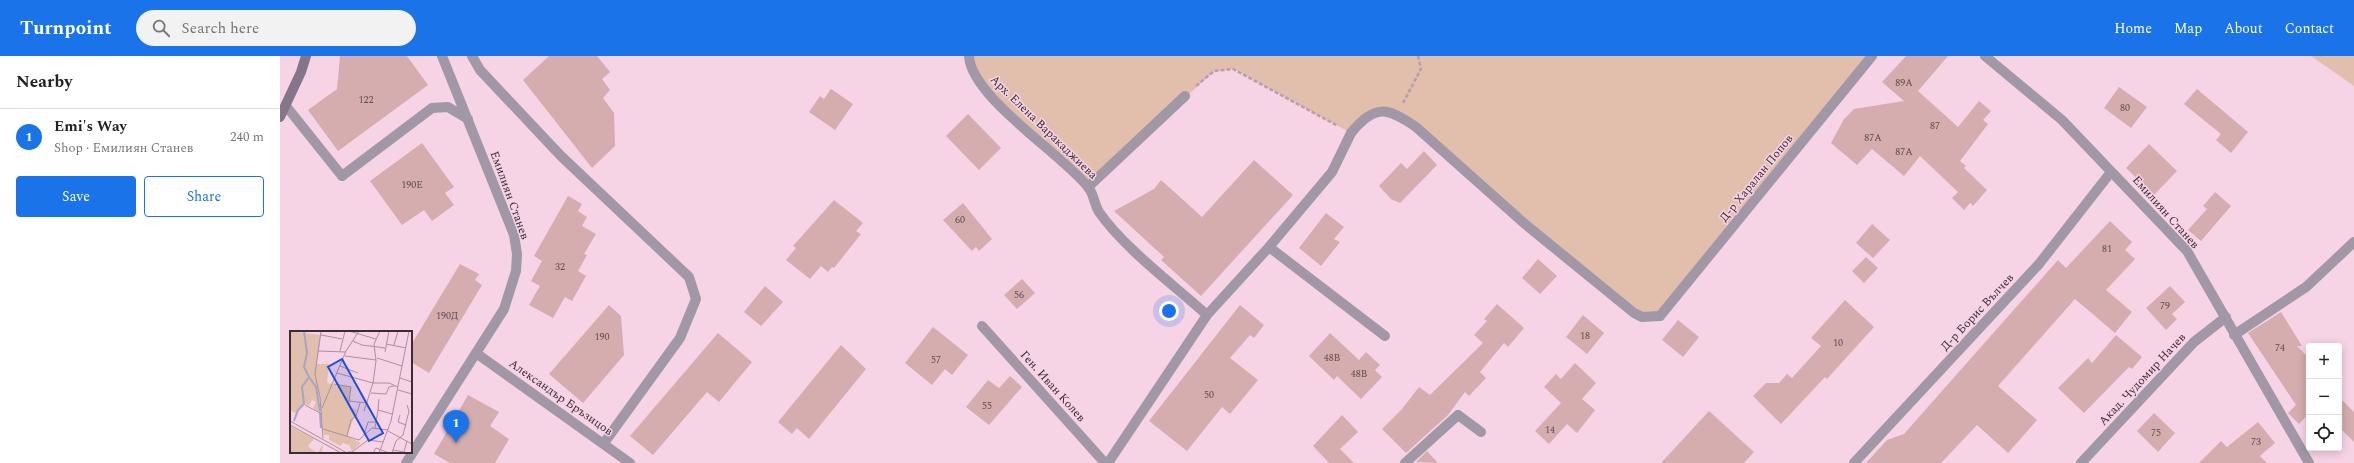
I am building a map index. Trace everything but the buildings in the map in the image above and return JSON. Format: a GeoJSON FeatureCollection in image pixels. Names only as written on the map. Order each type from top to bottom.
{"type":"FeatureCollection","features":[{"type":"Feature","properties":{"kind":"main road"},"geometry":{"type":"LineString","coordinates":[[280,117],[286,106],[306,56]]}},
{"type":"Feature","properties":{"kind":"street","name":"Емилиян Станев"},"geometry":{"type":"LineString","coordinates":[[406,463],[504,309],[516,271],[517,254],[514,235],[442,56]]}},
{"type":"Feature","properties":{"kind":"street"},"geometry":{"type":"LineString","coordinates":[[472,56],[480,70],[561,156],[689,277],[696,299],[680,338],[604,443]]}},
{"type":"Feature","properties":{"kind":"street","name":"Арх. Елена Варакаджиева"},"geometry":{"type":"LineString","coordinates":[[969,56],[969,62],[977,79],[996,101],[1088,187],[1099,211],[1118,235],[1207,315]]}},
{"type":"Feature","properties":{"kind":"street","name":"Д-р Харалан Попов"},"geometry":{"type":"LineString","coordinates":[[1397,114],[1428,138],[1525,224],[1634,312],[1642,317],[1660,316],[1872,56]]}},
{"type":"Feature","properties":{"kind":"street","name":"Емилиян Станев"},"geometry":{"type":"LineString","coordinates":[[1985,56],[2062,120],[2111,172],[2140,199],[2186,251],[2226,317],[2234,335],[2309,463]]}},
{"type":"Feature","properties":{"kind":"street"},"geometry":{"type":"LineString","coordinates":[[1088,187],[1185,96]]}},
{"type":"Feature","properties":{"kind":"street"},"geometry":{"type":"LineString","coordinates":[[286,106],[342,176],[432,108],[448,107],[468,119]]}},
{"type":"Feature","properties":{"kind":"street"},"geometry":{"type":"LineString","coordinates":[[1107,463],[1207,315],[1269,247],[1332,172],[1351,133],[1370,114],[1387,112],[1397,114]]}},
{"type":"Feature","properties":{"kind":"street","name":"Д-р Борис Вълчев"},"geometry":{"type":"LineString","coordinates":[[1854,463],[2039,264],[2111,172]]}},
{"type":"Feature","properties":{"kind":"street"},"geometry":{"type":"LineString","coordinates":[[2234,335],[2306,286],[2354,242]]}},
{"type":"Feature","properties":{"kind":"street"},"geometry":{"type":"LineString","coordinates":[[1269,247],[1385,336]]}},
{"type":"Feature","properties":{"kind":"street","name":"Акад. Чудомир Начев"},"geometry":{"type":"LineString","coordinates":[[2081,463],[2194,342],[2226,317]]}},
{"type":"Feature","properties":{"kind":"street","name":"Ген. Иван Колев"},"geometry":{"type":"LineString","coordinates":[[982,326],[1107,463]]}},
{"type":"Feature","properties":{"kind":"street","name":"Александър Бръзицов"},"geometry":{"type":"LineString","coordinates":[[476,353],[630,463]]}},
{"type":"Feature","properties":{"kind":"street"},"geometry":{"type":"LineString","coordinates":[[1405,463],[1458,415],[1481,432]]}},
{"type":"Feature","properties":{"kind":"path"},"geometry":{"type":"LineString","coordinates":[[1397,114],[1421,69],[1418,56]]}},
{"type":"Feature","properties":{"kind":"path"},"geometry":{"type":"LineString","coordinates":[[1185,96],[1214,71],[1234,68],[1351,133]]}},
{"type":"Feature","properties":{"kind":"shaded area"},"geometry":{"type":"Polygon","coordinates":[[[969,56],[1872,56],[1660,316],[1642,317],[1416,127],[1377,112],[1351,133],[1234,69],[1214,71],[1088,187],[996,101],[969,56]]]}},
{"type":"Feature","properties":{"kind":"shaded area"},"geometry":{"type":"Polygon","coordinates":[[[2311,56],[2354,56],[2354,86],[2311,56]]]}},
{"type":"Feature","properties":{"kind":"place","name":"Emi's Way"},"geometry":{"type":"Point","coordinates":[456,443]}}]}
